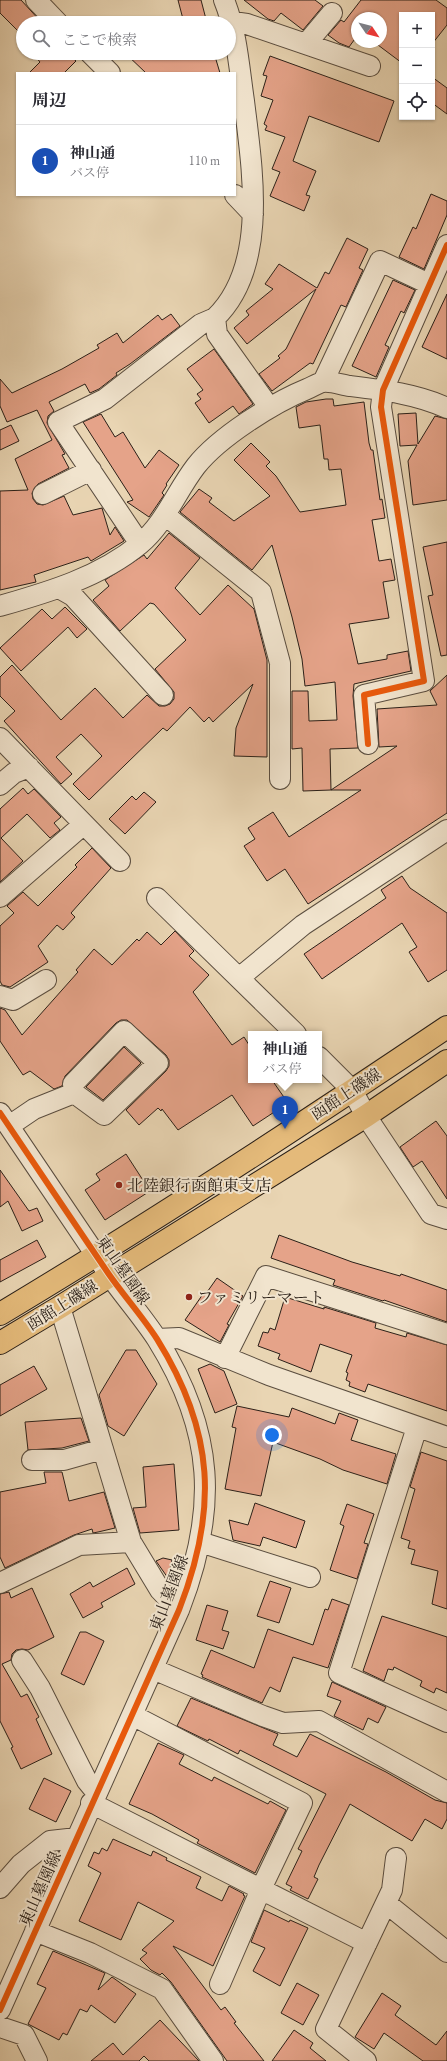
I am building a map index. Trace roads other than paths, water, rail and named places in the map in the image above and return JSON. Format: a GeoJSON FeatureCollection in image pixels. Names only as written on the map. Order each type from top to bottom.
{"type":"FeatureCollection","features":[{"type":"Feature","properties":{"kind":"main road","name":"函館上磯線"},"geometry":{"type":"LineString","coordinates":[[0,1314],[96,1256],[447,1027]]}},
{"type":"Feature","properties":{"kind":"main road","name":"函館上磯線"},"geometry":{"type":"LineString","coordinates":[[0,1342],[60,1307],[109,1275],[366,1116],[447,1061]]}},
{"type":"Feature","properties":{"kind":"street"},"geometry":{"type":"LineString","coordinates":[[36,0],[51,16]]}},
{"type":"Feature","properties":{"kind":"street"},"geometry":{"type":"LineString","coordinates":[[224,0],[231,16]]}},
{"type":"Feature","properties":{"kind":"street"},"geometry":{"type":"LineString","coordinates":[[306,44],[332,13]]}},
{"type":"Feature","properties":{"kind":"street"},"geometry":{"type":"LineString","coordinates":[[236,22],[247,24],[370,66]]}},
{"type":"Feature","properties":{"kind":"street"},"geometry":{"type":"LineString","coordinates":[[140,544],[58,422],[105,399],[201,324],[215,318],[231,301],[242,276],[253,214],[253,185],[236,45]]}},
{"type":"Feature","properties":{"kind":"street"},"geometry":{"type":"LineString","coordinates":[[97,60],[109,72]]}},
{"type":"Feature","properties":{"kind":"street"},"geometry":{"type":"LineString","coordinates":[[235,196],[253,214]]}},
{"type":"Feature","properties":{"kind":"street"},"geometry":{"type":"LineString","coordinates":[[368,744],[364,695],[424,681],[380,406],[383,390],[447,245]]}},
{"type":"Feature","properties":{"kind":"street"},"geometry":{"type":"LineString","coordinates":[[323,382],[380,260],[430,284]]}},
{"type":"Feature","properties":{"kind":"street"},"geometry":{"type":"LineString","coordinates":[[215,318],[217,334],[269,407]]}},
{"type":"Feature","properties":{"kind":"street"},"geometry":{"type":"LineString","coordinates":[[0,606],[59,588],[103,570],[140,544],[157,527],[197,464],[220,444],[269,407],[323,382],[383,390],[431,400],[447,408]]}},
{"type":"Feature","properties":{"kind":"street"},"geometry":{"type":"LineString","coordinates":[[42,494],[91,470]]}},
{"type":"Feature","properties":{"kind":"street"},"geometry":{"type":"LineString","coordinates":[[165,515],[261,592],[280,663],[280,779]]}},
{"type":"Feature","properties":{"kind":"street"},"geometry":{"type":"LineString","coordinates":[[59,588],[73,596],[162,695]]}},
{"type":"Feature","properties":{"kind":"street"},"geometry":{"type":"LineString","coordinates":[[0,738],[120,861]]}},
{"type":"Feature","properties":{"kind":"street"},"geometry":{"type":"LineString","coordinates":[[0,785],[14,773],[29,767]]}},
{"type":"Feature","properties":{"kind":"street"},"geometry":{"type":"LineString","coordinates":[[0,898],[84,824]]}},
{"type":"Feature","properties":{"kind":"street"},"geometry":{"type":"LineString","coordinates":[[239,978],[303,925],[447,830]]}},
{"type":"Feature","properties":{"kind":"street"},"geometry":{"type":"LineString","coordinates":[[157,898],[293,1031]]}},
{"type":"Feature","properties":{"kind":"street"},"geometry":{"type":"LineString","coordinates":[[0,996],[13,1000],[46,980]]}},
{"type":"Feature","properties":{"kind":"street"},"geometry":{"type":"LineString","coordinates":[[322,1060],[352,1090],[366,1116],[431,1214],[447,1219]]}},
{"type":"Feature","properties":{"kind":"street"},"geometry":{"type":"LineString","coordinates":[[4,1119],[74,1093]]}},
{"type":"Feature","properties":{"kind":"street","name":"東山墓園線"},"geometry":{"type":"LineString","coordinates":[[0,2010],[179,1610],[190,1582],[200,1542],[205,1507],[206,1486],[200,1442],[187,1397],[157,1339],[109,1275],[4,1119]]}},
{"type":"Feature","properties":{"kind":"street"},"geometry":{"type":"LineString","coordinates":[[225,1358],[266,1276],[447,1334]]}},
{"type":"Feature","properties":{"kind":"street"},"geometry":{"type":"LineString","coordinates":[[60,1307],[131,1542],[160,1590],[179,1610]]}},
{"type":"Feature","properties":{"kind":"street"},"geometry":{"type":"LineString","coordinates":[[157,1339],[179,1338],[225,1358],[447,1437]]}},
{"type":"Feature","properties":{"kind":"street"},"geometry":{"type":"LineString","coordinates":[[417,1427],[339,1673],[447,1722]]}},
{"type":"Feature","properties":{"kind":"street"},"geometry":{"type":"LineString","coordinates":[[32,1460],[64,1460],[104,1449]]}},
{"type":"Feature","properties":{"kind":"street"},"geometry":{"type":"LineString","coordinates":[[0,1583],[79,1545],[131,1542]]}},
{"type":"Feature","properties":{"kind":"street"},"geometry":{"type":"LineString","coordinates":[[200,1542],[310,1578]]}},
{"type":"Feature","properties":{"kind":"street"},"geometry":{"type":"LineString","coordinates":[[22,1660],[40,1688],[87,1781],[94,1798],[261,1889],[367,1943]]}},
{"type":"Feature","properties":{"kind":"street"},"geometry":{"type":"LineString","coordinates":[[153,1669],[263,1716],[283,1723],[319,1721],[447,1792]]}},
{"type":"Feature","properties":{"kind":"street"},"geometry":{"type":"LineString","coordinates":[[132,1715],[302,1802],[261,1889],[220,1984]]}},
{"type":"Feature","properties":{"kind":"street"},"geometry":{"type":"LineString","coordinates":[[0,1888],[21,1864],[50,1841],[77,1838]]}},
{"type":"Feature","properties":{"kind":"street"},"geometry":{"type":"LineString","coordinates":[[366,2061],[326,2029],[392,1890],[396,1858]]}},
{"type":"Feature","properties":{"kind":"street"},"geometry":{"type":"LineString","coordinates":[[386,1903],[447,1952]]}},
{"type":"Feature","properties":{"kind":"street"},"geometry":{"type":"LineString","coordinates":[[35,1931],[90,1953],[162,1989],[213,2061]]}},
{"type":"Feature","properties":{"kind":"street"},"geometry":{"type":"LineString","coordinates":[[0,2026],[24,2035],[37,2061]]}},
{"type":"Feature","properties":{"kind":"place","name":"神山通"},"geometry":{"type":"Point","coordinates":[285,1129]}},
{"type":"Feature","properties":{"kind":"place","name":"北陸銀行函館東支店"},"geometry":{"type":"Point","coordinates":[119,1185]}},
{"type":"Feature","properties":{"kind":"place","name":"ファミリーマート"},"geometry":{"type":"Point","coordinates":[189,1297]}}]}
